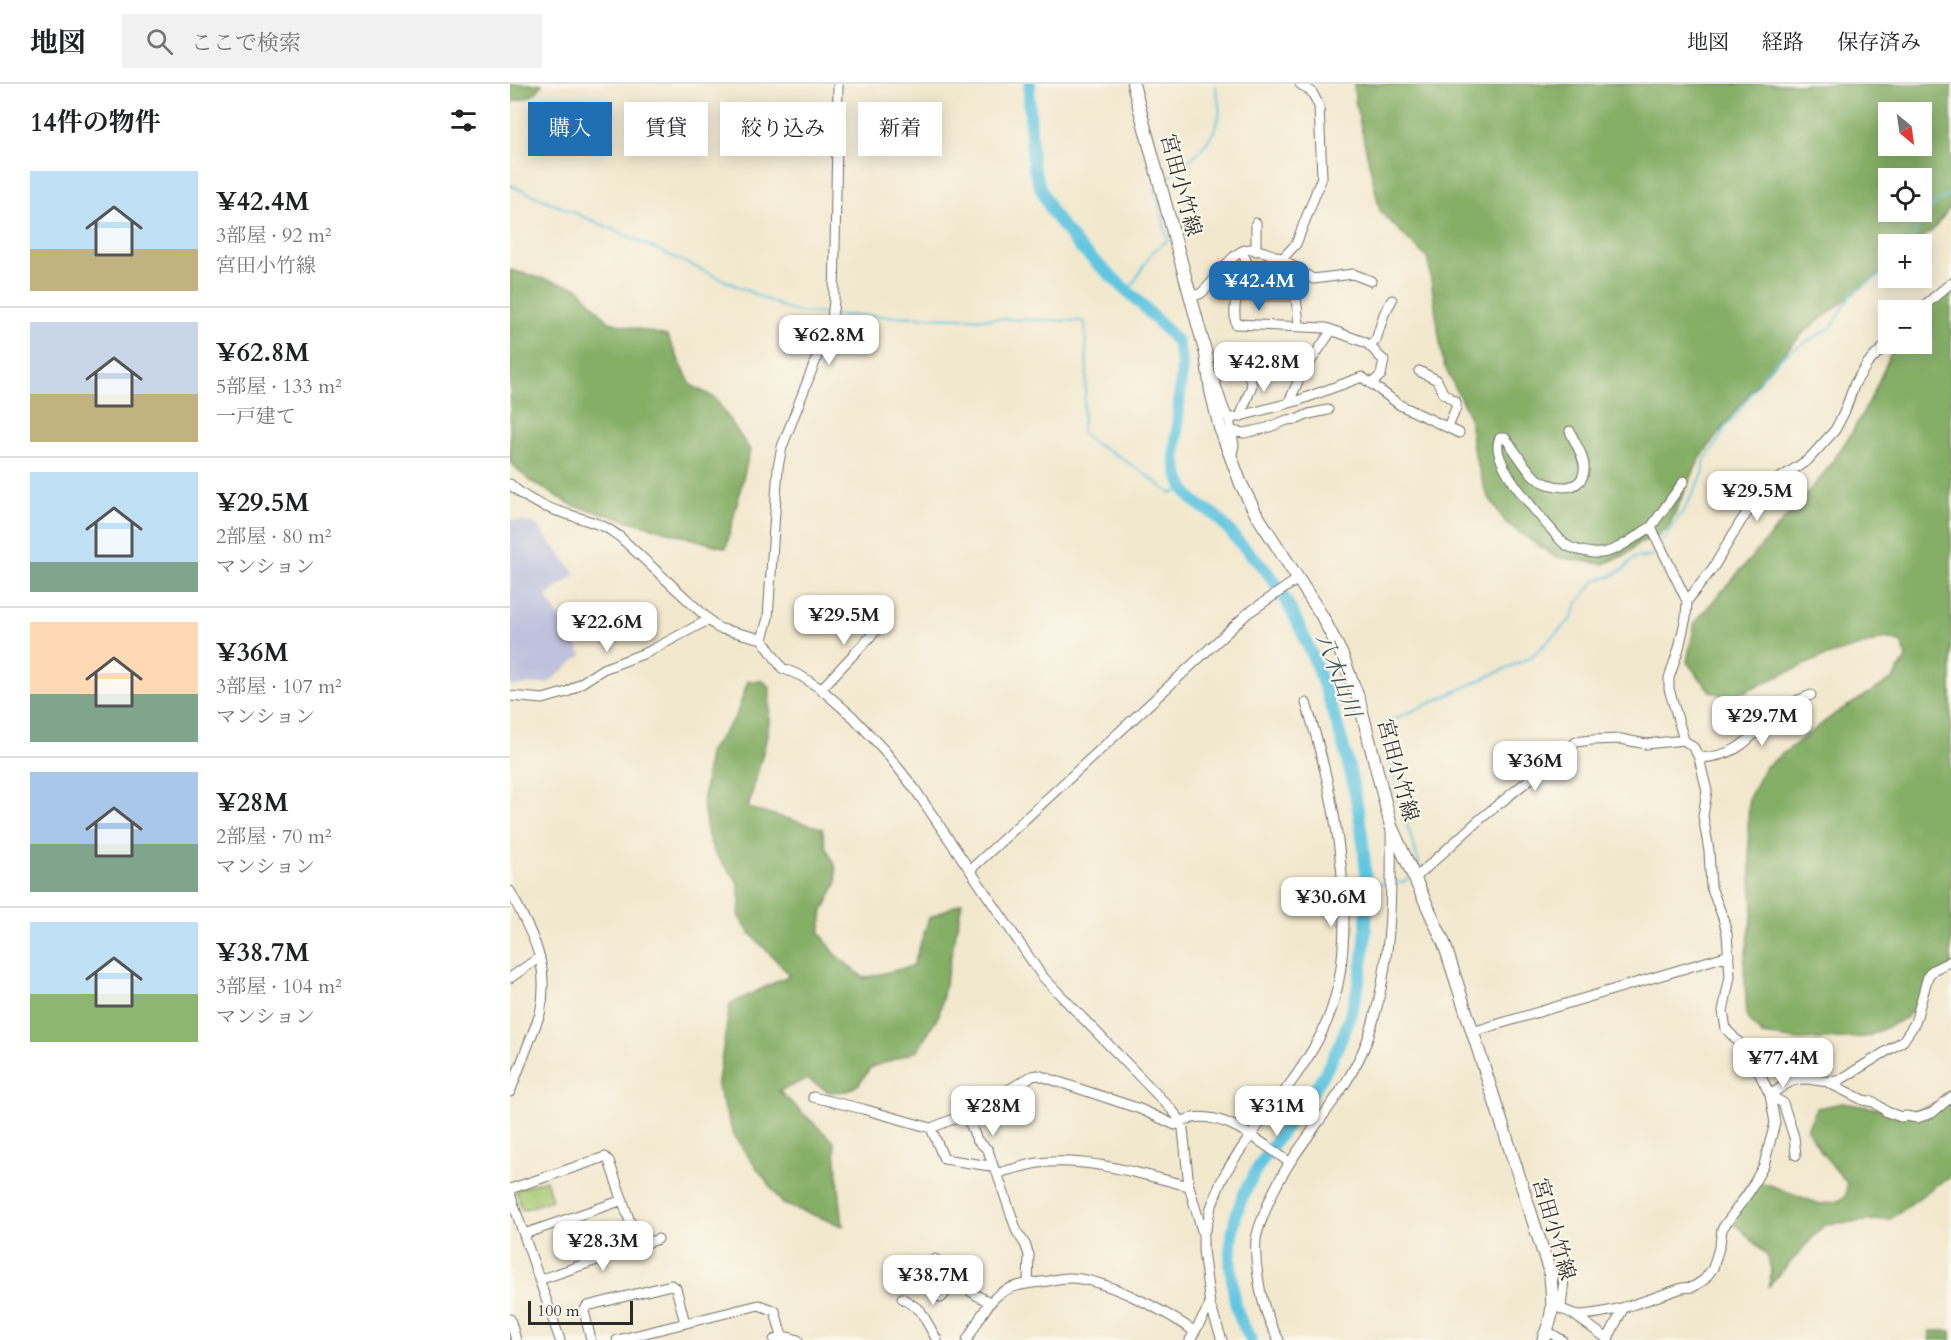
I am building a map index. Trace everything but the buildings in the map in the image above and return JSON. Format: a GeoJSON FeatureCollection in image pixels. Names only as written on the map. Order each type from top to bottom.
{"type":"FeatureCollection","features":[{"type":"Feature","properties":{"kind":"main road","name":"宮田小竹線"},"geometry":{"type":"LineString","coordinates":[[1133,84],[1206,354],[1220,428],[1231,459],[1256,512],[1294,582],[1322,616],[1347,666],[1359,700],[1391,826],[1444,943],[1550,1273],[1557,1307],[1545,1335]]}},
{"type":"Feature","properties":{"kind":"street"},"geometry":{"type":"LineString","coordinates":[[762,639],[768,618],[778,467],[782,447],[832,318],[838,84]]}},
{"type":"Feature","properties":{"kind":"street"},"geometry":{"type":"LineString","coordinates":[[1282,259],[1296,244],[1322,177],[1319,106],[1312,92],[1300,84]]}},
{"type":"Feature","properties":{"kind":"street"},"geometry":{"type":"LineString","coordinates":[[1256,223],[1256,250]]}},
{"type":"Feature","properties":{"kind":"street"},"geometry":{"type":"LineString","coordinates":[[1191,297],[1200,294],[1228,264],[1249,249],[1282,259],[1313,279],[1353,274],[1371,281]]}},
{"type":"Feature","properties":{"kind":"street"},"geometry":{"type":"LineString","coordinates":[[1242,252],[1246,260],[1240,277],[1236,324],[1326,328],[1370,345],[1384,360],[1381,375],[1371,384]]}},
{"type":"Feature","properties":{"kind":"street"},"geometry":{"type":"LineString","coordinates":[[1931,300],[1951,283]]}},
{"type":"Feature","properties":{"kind":"street"},"geometry":{"type":"LineString","coordinates":[[1238,296],[1296,296],[1299,325]]}},
{"type":"Feature","properties":{"kind":"street"},"geometry":{"type":"LineString","coordinates":[[1370,345],[1376,340],[1384,314],[1392,300]]}},
{"type":"Feature","properties":{"kind":"street"},"geometry":{"type":"LineString","coordinates":[[1289,402],[1300,377],[1332,330]]}},
{"type":"Feature","properties":{"kind":"street"},"geometry":{"type":"LineString","coordinates":[[1573,1314],[1611,1311],[1682,1288],[1693,1287],[1704,1280],[1713,1268],[1722,1229],[1749,1192],[1764,1165],[1775,1123],[1770,1096],[1750,1054],[1726,1029],[1723,1011],[1730,976],[1729,954],[1724,918],[1711,887],[1709,851],[1702,816],[1707,791],[1694,748],[1684,740],[1669,678],[1679,648],[1688,601],[1713,568],[1741,520],[1766,487],[1808,460],[1836,430],[1855,382],[1878,353]]}},
{"type":"Feature","properties":{"kind":"street"},"geometry":{"type":"LineString","coordinates":[[1240,417],[1252,386],[1246,368]]}},
{"type":"Feature","properties":{"kind":"street"},"geometry":{"type":"LineString","coordinates":[[1208,369],[1215,381],[1224,412],[1229,419],[1234,445],[1231,459]]}},
{"type":"Feature","properties":{"kind":"street"},"geometry":{"type":"LineString","coordinates":[[1419,371],[1437,380],[1443,393],[1456,402],[1456,408],[1448,427]]}},
{"type":"Feature","properties":{"kind":"street"},"geometry":{"type":"LineString","coordinates":[[1229,419],[1289,402],[1362,377],[1400,405],[1459,433]]}},
{"type":"Feature","properties":{"kind":"street"},"geometry":{"type":"LineString","coordinates":[[1231,431],[1244,433],[1256,431],[1287,420],[1328,410]]}},
{"type":"Feature","properties":{"kind":"street"},"geometry":{"type":"LineString","coordinates":[[1570,431],[1584,463],[1581,480],[1572,486],[1564,487],[1545,483],[1533,475],[1505,438],[1500,438],[1497,442],[1502,463],[1518,488],[1535,512],[1566,545],[1594,553],[1611,550],[1651,527],[1684,481]]}},
{"type":"Feature","properties":{"kind":"street"},"geometry":{"type":"LineString","coordinates":[[510,484],[527,500],[602,525],[620,537],[718,628],[762,639],[782,668],[801,676],[821,689],[853,717],[884,750],[914,788],[1042,976],[1181,1121],[1189,1186],[1203,1234],[1210,1305],[1222,1340]]}},
{"type":"Feature","properties":{"kind":"street"},"geometry":{"type":"LineString","coordinates":[[1651,527],[1688,601]]}},
{"type":"Feature","properties":{"kind":"street"},"geometry":{"type":"LineString","coordinates":[[970,870],[1248,613],[1294,582]]}},
{"type":"Feature","properties":{"kind":"street"},"geometry":{"type":"LineString","coordinates":[[510,696],[543,699],[567,692],[603,669],[648,652],[708,620]]}},
{"type":"Feature","properties":{"kind":"street"},"geometry":{"type":"LineString","coordinates":[[821,689],[885,621]]}},
{"type":"Feature","properties":{"kind":"street"},"geometry":{"type":"LineString","coordinates":[[1698,758],[1732,751],[1751,739],[1783,708],[1811,694]]}},
{"type":"Feature","properties":{"kind":"street"},"geometry":{"type":"LineString","coordinates":[[1203,1234],[1224,1176],[1250,1134],[1299,1071],[1323,1031],[1336,994],[1345,930],[1336,839],[1329,789],[1317,736],[1306,703]]}},
{"type":"Feature","properties":{"kind":"street"},"geometry":{"type":"LineString","coordinates":[[1414,879],[1479,820],[1576,742],[1621,739],[1646,744],[1684,740]]}},
{"type":"Feature","properties":{"kind":"street"},"geometry":{"type":"LineString","coordinates":[[1280,1340],[1266,1314],[1260,1292],[1255,1258],[1256,1238],[1272,1191],[1289,1162],[1337,1097],[1368,1038],[1385,973],[1388,952],[1392,900],[1391,826]]}},
{"type":"Feature","properties":{"kind":"street"},"geometry":{"type":"LineString","coordinates":[[510,891],[513,906],[540,957],[543,969],[540,1014],[513,1072],[510,1092]]}},
{"type":"Feature","properties":{"kind":"street"},"geometry":{"type":"LineString","coordinates":[[1472,1032],[1729,954]]}},
{"type":"Feature","properties":{"kind":"street"},"geometry":{"type":"LineString","coordinates":[[510,978],[540,957]]}},
{"type":"Feature","properties":{"kind":"street"},"geometry":{"type":"LineString","coordinates":[[1829,1083],[1840,1080],[1903,1041],[1915,1023],[1928,976],[1933,970],[1951,961]]}},
{"type":"Feature","properties":{"kind":"street"},"geometry":{"type":"LineString","coordinates":[[813,1097],[931,1128],[966,1114],[1032,1076],[1038,1075],[1140,1109],[1174,1125],[1195,1117],[1221,1121],[1250,1134],[1289,1162]]}},
{"type":"Feature","properties":{"kind":"street"},"geometry":{"type":"LineString","coordinates":[[1770,1096],[1791,1081],[1799,1079],[1829,1083],[1863,1100],[1874,1102],[1887,1112],[1901,1117],[1917,1118],[1932,1113],[1951,1097]]}},
{"type":"Feature","properties":{"kind":"street"},"geometry":{"type":"LineString","coordinates":[[1770,1096],[1783,1103],[1792,1131],[1796,1155]]}},
{"type":"Feature","properties":{"kind":"street"},"geometry":{"type":"LineString","coordinates":[[966,1114],[977,1140],[988,1150],[1017,1232],[1029,1255],[1028,1283]]}},
{"type":"Feature","properties":{"kind":"street"},"geometry":{"type":"LineString","coordinates":[[931,1128],[944,1159],[990,1166],[996,1171],[1037,1164],[1071,1162],[1107,1166],[1189,1186]]}},
{"type":"Feature","properties":{"kind":"street"},"geometry":{"type":"LineString","coordinates":[[510,1189],[605,1157],[609,1161],[639,1245]]}},
{"type":"Feature","properties":{"kind":"street"},"geometry":{"type":"LineString","coordinates":[[510,1194],[560,1340]]}},
{"type":"Feature","properties":{"kind":"street"},"geometry":{"type":"LineString","coordinates":[[524,1234],[623,1200]]}},
{"type":"Feature","properties":{"kind":"street"},"geometry":{"type":"LineString","coordinates":[[539,1280],[658,1239]]}},
{"type":"Feature","properties":{"kind":"street"},"geometry":{"type":"LineString","coordinates":[[915,1278],[935,1258],[957,1281],[991,1302]]}},
{"type":"Feature","properties":{"kind":"street"},"geometry":{"type":"LineString","coordinates":[[967,1340],[991,1302],[1007,1289],[1028,1283],[1070,1278],[1102,1285],[1169,1314],[1192,1336],[1210,1305]]}},
{"type":"Feature","properties":{"kind":"street"},"geometry":{"type":"LineString","coordinates":[[1564,1279],[1557,1307],[1573,1314],[1608,1340],[1624,1307]]}},
{"type":"Feature","properties":{"kind":"street"},"geometry":{"type":"LineString","coordinates":[[941,1298],[957,1281]]}},
{"type":"Feature","properties":{"kind":"street"},"geometry":{"type":"LineString","coordinates":[[591,1340],[584,1311],[587,1306],[671,1285],[676,1288],[684,1323]]}},
{"type":"Feature","properties":{"kind":"street"},"geometry":{"type":"LineString","coordinates":[[902,1298],[920,1311],[937,1340]]}},
{"type":"Feature","properties":{"kind":"street"},"geometry":{"type":"LineString","coordinates":[[617,1340],[647,1336],[684,1323],[759,1305],[775,1311],[780,1339],[788,1337],[798,1340]]}},
{"type":"Feature","properties":{"kind":"street"},"geometry":{"type":"LineString","coordinates":[[510,1319],[516,1340]]}},
{"type":"Feature","properties":{"kind":"street"},"geometry":{"type":"LineString","coordinates":[[1545,1335],[1562,1340]]}},
{"type":"Feature","properties":{"kind":"shaded area"},"geometry":{"type":"Polygon","coordinates":[[[510,519],[536,524],[576,574],[546,596],[582,655],[548,683],[510,686],[510,519]]]}},
{"type":"Feature","properties":{"kind":"green space"},"geometry":{"type":"Polygon","coordinates":[[[510,84],[542,84],[532,95],[510,102],[510,84]]]}},
{"type":"Feature","properties":{"kind":"green space"},"geometry":{"type":"Polygon","coordinates":[[[1354,84],[1951,84],[1951,206],[1928,234],[1878,234],[1878,275],[1803,333],[1756,384],[1700,458],[1668,528],[1657,537],[1638,543],[1627,554],[1603,564],[1555,557],[1506,523],[1486,493],[1473,449],[1469,416],[1443,363],[1428,259],[1380,211],[1355,101],[1354,84]]]}},
{"type":"Feature","properties":{"kind":"green space"},"geometry":{"type":"Polygon","coordinates":[[[510,270],[578,288],[609,322],[667,336],[691,385],[715,398],[750,450],[726,548],[572,505],[530,481],[510,462],[510,270]]]}},
{"type":"Feature","properties":{"kind":"green space"},"geometry":{"type":"Polygon","coordinates":[[[1951,293],[1951,968],[1938,977],[1906,1018],[1866,1037],[1799,1040],[1762,1035],[1747,1018],[1744,964],[1753,911],[1748,829],[1749,798],[1764,768],[1836,713],[1893,679],[1906,658],[1902,643],[1886,638],[1820,658],[1730,698],[1710,691],[1687,662],[1695,622],[1823,475],[1851,434],[1872,396],[1891,354],[1932,354],[1932,305],[1951,293]]]}},
{"type":"Feature","properties":{"kind":"green space"},"geometry":{"type":"Polygon","coordinates":[[[748,681],[763,681],[770,687],[769,723],[765,745],[748,808],[822,828],[826,847],[835,865],[837,882],[823,911],[820,933],[836,955],[864,978],[913,966],[929,918],[962,902],[939,1015],[917,1051],[870,1068],[859,1084],[848,1091],[829,1092],[808,1079],[779,1091],[834,1142],[843,1226],[783,1204],[735,1138],[717,1087],[730,1004],[790,975],[749,932],[739,917],[738,882],[714,852],[708,836],[703,804],[709,752],[736,716],[748,681]]]}},
{"type":"Feature","properties":{"kind":"green space"},"geometry":{"type":"Polygon","coordinates":[[[1951,1099],[1951,1177],[1890,1219],[1825,1224],[1768,1287],[1772,1272],[1766,1254],[1733,1222],[1734,1204],[1750,1183],[1764,1183],[1820,1204],[1836,1202],[1846,1196],[1847,1183],[1822,1153],[1807,1129],[1817,1108],[1843,1103],[1907,1113],[1951,1099]]]}},
{"type":"Feature","properties":{"kind":"green space"},"geometry":{"type":"Polygon","coordinates":[[[546,1180],[552,1200],[522,1210],[516,1190],[546,1180]]]}},
{"type":"Feature","properties":{"kind":"green space"},"geometry":{"type":"Polygon","coordinates":[[[1931,1331],[1951,1331],[1951,1340],[1929,1340],[1931,1331]]]}},
{"type":"Feature","properties":{"kind":"waterway","name":"八木山川"},"geometry":{"type":"LineString","coordinates":[[1030,84],[1033,166],[1040,187],[1053,214],[1079,247],[1135,298],[1177,341],[1182,364],[1175,457],[1180,478],[1190,497],[1218,518],[1263,567],[1291,610],[1309,648],[1337,724],[1357,802],[1364,855],[1367,906],[1364,952],[1349,1020],[1330,1063],[1312,1093],[1255,1172],[1234,1222],[1230,1260],[1234,1295],[1238,1313],[1251,1340]]}},
{"type":"Feature","properties":{"kind":"waterway"},"geometry":{"type":"LineString","coordinates":[[1163,181],[1205,145],[1216,127],[1219,113],[1215,84]]}},
{"type":"Feature","properties":{"kind":"waterway"},"geometry":{"type":"LineString","coordinates":[[510,185],[783,307],[797,312],[830,314]]}},
{"type":"Feature","properties":{"kind":"waterway"},"geometry":{"type":"LineString","coordinates":[[1128,292],[1152,252],[1168,240],[1155,189]]}},
{"type":"Feature","properties":{"kind":"waterway"},"geometry":{"type":"LineString","coordinates":[[1914,234],[1933,205],[1951,194]]}},
{"type":"Feature","properties":{"kind":"waterway"},"geometry":{"type":"LineString","coordinates":[[1662,541],[1685,508],[1704,472],[1704,461],[1725,427],[1734,418],[1766,372],[1784,355],[1832,327],[1853,292],[1878,277]]}},
{"type":"Feature","properties":{"kind":"waterway"},"geometry":{"type":"LineString","coordinates":[[836,315],[1082,321],[1085,323],[1087,373],[1082,430],[1084,435],[1095,444],[1117,455],[1170,493],[1185,490]]}},
{"type":"Feature","properties":{"kind":"waterway"},"geometry":{"type":"LineString","coordinates":[[1416,868],[1419,863],[1394,790],[1396,787],[1382,725],[1531,657],[1572,618],[1577,604],[1596,580],[1609,577],[1624,569],[1634,558],[1651,557],[1657,548]]}},
{"type":"Feature","properties":{"kind":"waterway"},"geometry":{"type":"LineString","coordinates":[[1392,882],[1404,882],[1408,877]]}},
{"type":"Feature","properties":{"kind":"waterway"},"geometry":{"type":"LineString","coordinates":[[1366,889],[1387,882]]}}]}
